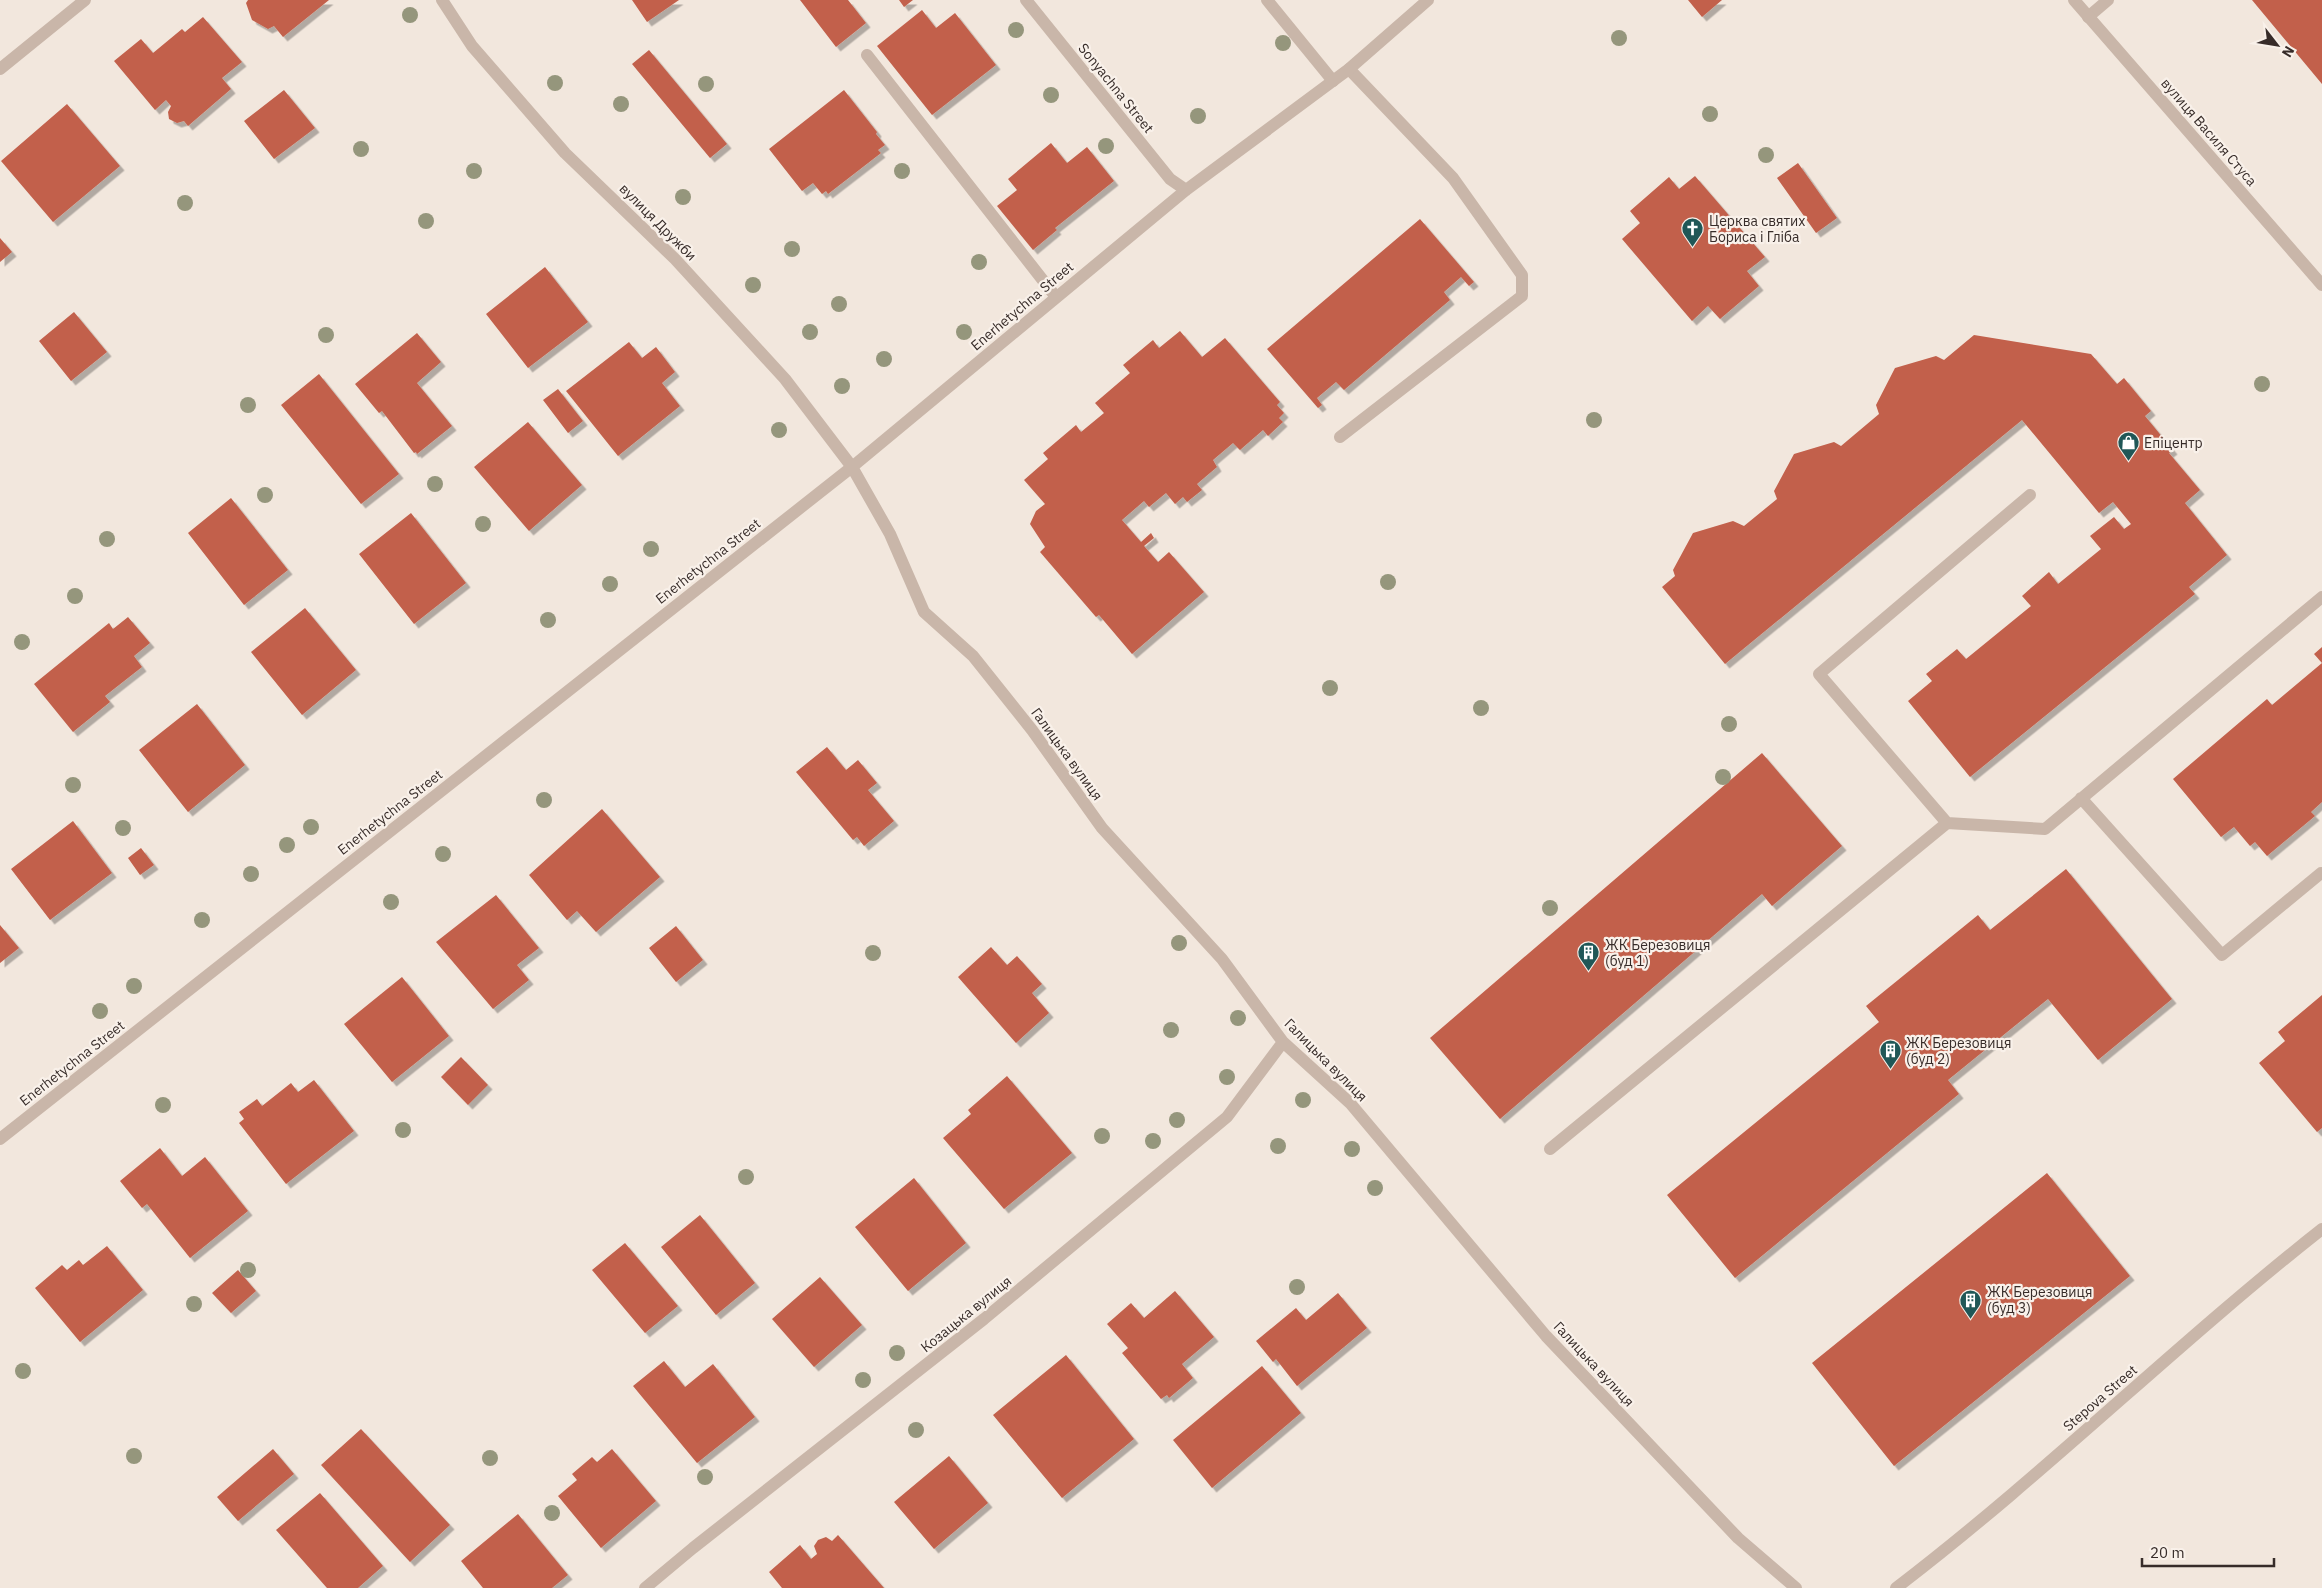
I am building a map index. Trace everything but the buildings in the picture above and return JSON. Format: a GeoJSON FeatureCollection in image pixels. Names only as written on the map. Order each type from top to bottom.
{"type":"FeatureCollection","features":[{"type":"Feature","properties":{"kind":"street"},"geometry":{"type":"LineString","coordinates":[[0,69],[85,0]]}},
{"type":"Feature","properties":{"kind":"street","name":"вулиця Дружби"},"geometry":{"type":"LineString","coordinates":[[442,0],[472,46],[565,153],[675,259],[785,379],[852,467]]}},
{"type":"Feature","properties":{"kind":"street","name":"Sonyachna Street"},"geometry":{"type":"LineString","coordinates":[[1026,0],[1170,179],[1186,190]]}},
{"type":"Feature","properties":{"kind":"street"},"geometry":{"type":"LineString","coordinates":[[1267,0],[1333,81]]}},
{"type":"Feature","properties":{"kind":"street","name":"Enerhetychna Street"},"geometry":{"type":"LineString","coordinates":[[0,1139],[852,467],[1186,190],[1349,69],[1428,0]]}},
{"type":"Feature","properties":{"kind":"street","name":"вулиця Василя Стуса"},"geometry":{"type":"LineString","coordinates":[[2074,0],[2322,285]]}},
{"type":"Feature","properties":{"kind":"street"},"geometry":{"type":"LineString","coordinates":[[2088,17],[2108,0]]}},
{"type":"Feature","properties":{"kind":"street"},"geometry":{"type":"LineString","coordinates":[[867,55],[1056,297]]}},
{"type":"Feature","properties":{"kind":"street"},"geometry":{"type":"LineString","coordinates":[[1340,437],[1522,296],[1522,275],[1453,178],[1349,69]]}},
{"type":"Feature","properties":{"kind":"street","name":"Галицька вулиця"},"geometry":{"type":"LineString","coordinates":[[852,467],[890,534],[924,612],[974,656],[1032,730],[1102,828],[1222,959],[1283,1042],[1350,1103],[1546,1336],[1738,1538],[1796,1588]]}},
{"type":"Feature","properties":{"kind":"street"},"geometry":{"type":"LineString","coordinates":[[1947,823],[1819,674],[2030,495]]}},
{"type":"Feature","properties":{"kind":"street"},"geometry":{"type":"LineString","coordinates":[[1550,1150],[1947,823],[2045,829],[2322,597]]}},
{"type":"Feature","properties":{"kind":"street"},"geometry":{"type":"LineString","coordinates":[[2082,798],[2222,955],[2321,873]]}},
{"type":"Feature","properties":{"kind":"street","name":"Козацька вулиця"},"geometry":{"type":"LineString","coordinates":[[645,1588],[692,1548],[992,1313],[1227,1117],[1283,1042]]}},
{"type":"Feature","properties":{"kind":"street","name":"Stepova Street"},"geometry":{"type":"LineString","coordinates":[[1896,1588],[1970,1531],[2268,1271],[2322,1229]]}},
{"type":"Feature","properties":{"kind":"place","name":"Церква святих Бориса і Гліба"},"geometry":{"type":"Point","coordinates":[1693,248]}},
{"type":"Feature","properties":{"kind":"place","name":"Епіцентр"},"geometry":{"type":"Point","coordinates":[2128,462]}},
{"type":"Feature","properties":{"kind":"place","name":"ЖК Березовиця (буд 1)"},"geometry":{"type":"Point","coordinates":[1589,972]}},
{"type":"Feature","properties":{"kind":"place","name":"ЖК Березовиця (буд 2)"},"geometry":{"type":"Point","coordinates":[1890,1070]}},
{"type":"Feature","properties":{"kind":"place","name":"ЖК Березовиця (буд 3)"},"geometry":{"type":"Point","coordinates":[1971,1319]}}]}
